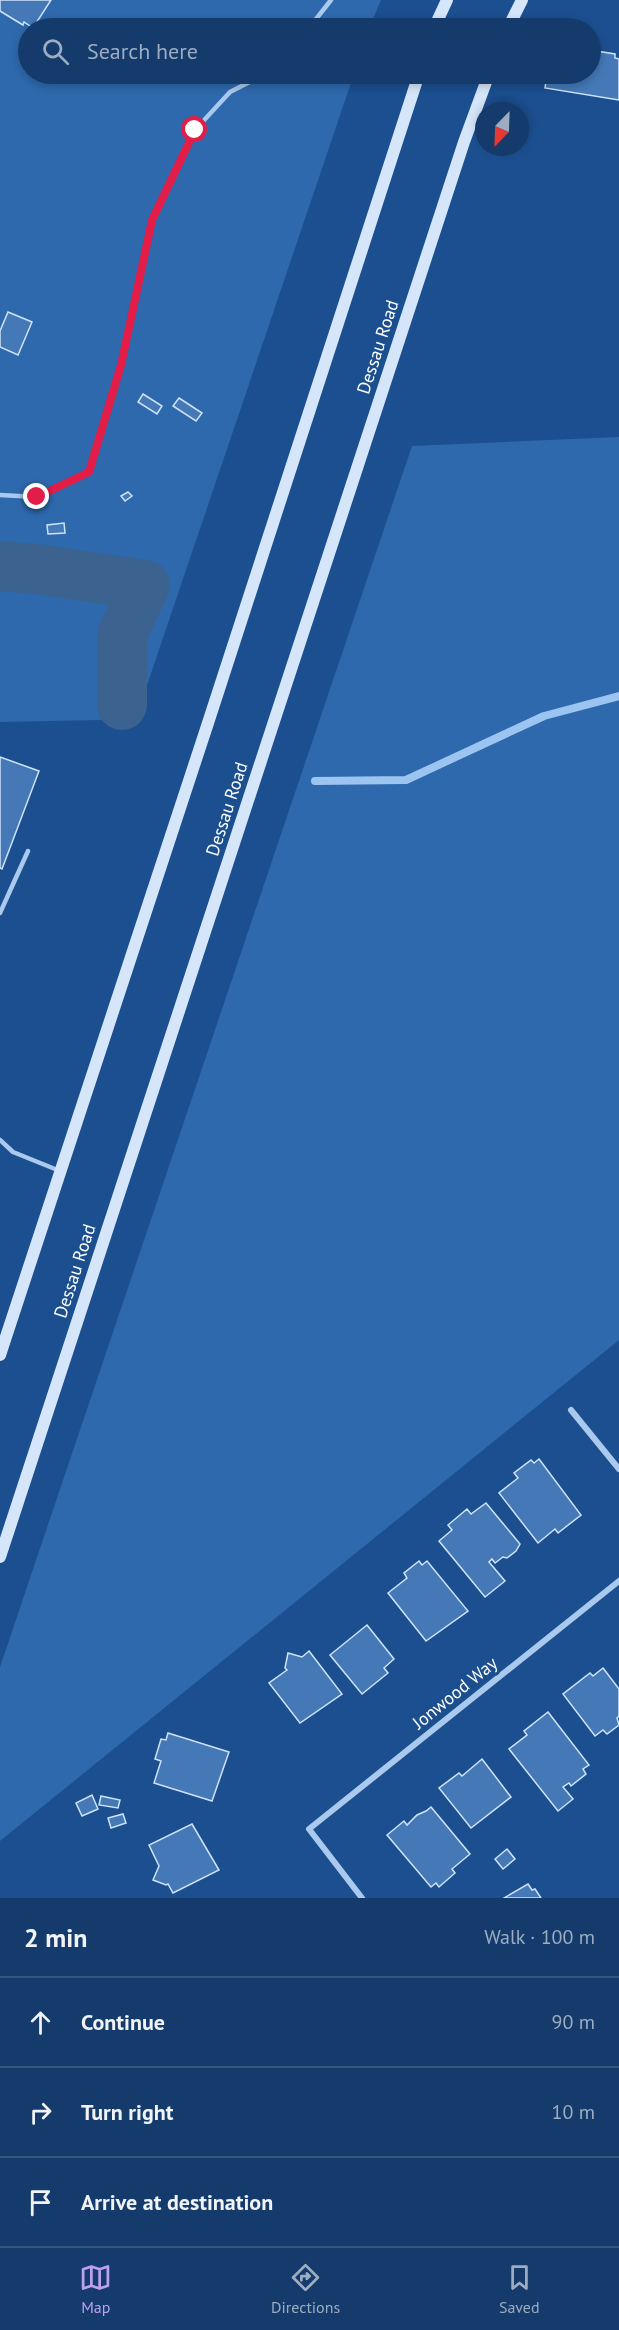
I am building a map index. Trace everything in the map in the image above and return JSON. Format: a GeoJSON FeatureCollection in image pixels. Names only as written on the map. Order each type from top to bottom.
{"type":"FeatureCollection","features":[{"type":"Feature","properties":{"kind":"main road"},"geometry":{"type":"LineString","coordinates":[[439,18],[447,0]]}},
{"type":"Feature","properties":{"kind":"main road"},"geometry":{"type":"LineString","coordinates":[[513,18],[522,0]]}},
{"type":"Feature","properties":{"kind":"main road"},"geometry":{"type":"LineString","coordinates":[[0,1355],[416,84]]}},
{"type":"Feature","properties":{"kind":"main road","name":"Dessau Road"},"geometry":{"type":"LineString","coordinates":[[0,1557],[485,84]]}},
{"type":"Feature","properties":{"kind":"street"},"geometry":{"type":"LineString","coordinates":[[571,1410],[619,1469]]}},
{"type":"Feature","properties":{"kind":"street","name":"Jonwood Way"},"geometry":{"type":"LineString","coordinates":[[362,1898],[309,1829],[619,1581]]}},
{"type":"Feature","properties":{"kind":"lane"},"geometry":{"type":"LineString","coordinates":[[317,18],[331,0]]}},
{"type":"Feature","properties":{"kind":"lane"},"geometry":{"type":"LineString","coordinates":[[0,495],[37,497],[89,472],[121,365],[152,220],[195,130],[230,92],[246,84]]}},
{"type":"Feature","properties":{"kind":"lane"},"geometry":{"type":"LineString","coordinates":[[0,913],[2,903],[28,850]]}},
{"type":"Feature","properties":{"kind":"lane"},"geometry":{"type":"LineString","coordinates":[[0,1140],[13,1152],[60,1171]]}},
{"type":"Feature","properties":{"kind":"shaded area"},"geometry":{"type":"Polygon","coordinates":[[[0,0],[381,0],[373,18],[18,18],[18,84],[351,84],[142,700],[101,720],[0,722],[0,0]]]}},
{"type":"Feature","properties":{"kind":"shaded area"},"geometry":{"type":"Polygon","coordinates":[[[619,437],[619,1340],[0,1841],[0,1667],[412,446],[619,437]]]}},
{"type":"Feature","properties":{"kind":"building"},"geometry":{"type":"Polygon","coordinates":[[[0,0],[51,0],[39,18],[18,18],[18,22],[0,11],[0,0]]]}},
{"type":"Feature","properties":{"kind":"building"},"geometry":{"type":"Polygon","coordinates":[[[601,52],[615,54],[615,58],[619,59],[619,100],[545,88],[546,84],[601,84],[601,52]]]}},
{"type":"Feature","properties":{"kind":"building"},"geometry":{"type":"Polygon","coordinates":[[[8,312],[32,322],[18,355],[0,347],[0,331],[8,312]]]}},
{"type":"Feature","properties":{"kind":"building"},"geometry":{"type":"Polygon","coordinates":[[[143,394],[162,406],[157,414],[138,402],[143,394]]]}},
{"type":"Feature","properties":{"kind":"building"},"geometry":{"type":"Polygon","coordinates":[[[179,398],[202,413],[196,421],[173,406],[179,398]]]}},
{"type":"Feature","properties":{"kind":"building"},"geometry":{"type":"Polygon","coordinates":[[[128,492],[132,496],[125,501],[121,496],[128,492]]]}},
{"type":"Feature","properties":{"kind":"building"},"geometry":{"type":"Polygon","coordinates":[[[64,523],[65,533],[48,534],[47,525],[64,523]]]}},
{"type":"Feature","properties":{"kind":"building"},"geometry":{"type":"Polygon","coordinates":[[[0,757],[39,771],[2,869],[0,868],[0,757]]]}},
{"type":"Feature","properties":{"kind":"building"},"geometry":{"type":"Polygon","coordinates":[[[539,1459],[581,1515],[558,1533],[555,1529],[538,1543],[499,1493],[518,1478],[514,1473],[531,1460],[534,1463],[539,1459]]]}},
{"type":"Feature","properties":{"kind":"building"},"geometry":{"type":"Polygon","coordinates":[[[486,1503],[520,1544],[516,1551],[507,1558],[503,1557],[495,1563],[492,1559],[489,1562],[505,1581],[485,1597],[439,1541],[452,1530],[448,1525],[467,1509],[471,1514],[486,1503]]]}},
{"type":"Feature","properties":{"kind":"building"},"geometry":{"type":"Polygon","coordinates":[[[419,1561],[422,1565],[427,1561],[468,1611],[426,1641],[388,1593],[407,1578],[404,1573],[419,1561]]]}},
{"type":"Feature","properties":{"kind":"building"},"geometry":{"type":"Polygon","coordinates":[[[367,1625],[394,1659],[384,1668],[388,1673],[362,1694],[330,1655],[367,1625]]]}},
{"type":"Feature","properties":{"kind":"building"},"geometry":{"type":"Polygon","coordinates":[[[309,1651],[342,1694],[300,1723],[269,1683],[287,1670],[285,1668],[288,1653],[302,1657],[309,1651]]]}},
{"type":"Feature","properties":{"kind":"building"},"geometry":{"type":"Polygon","coordinates":[[[603,1668],[619,1689],[619,1716],[617,1718],[619,1725],[607,1734],[603,1730],[595,1736],[563,1694],[590,1673],[593,1676],[603,1668]]]}},
{"type":"Feature","properties":{"kind":"building"},"geometry":{"type":"Polygon","coordinates":[[[548,1712],[589,1765],[583,1769],[586,1774],[571,1786],[569,1783],[563,1787],[573,1799],[558,1811],[509,1749],[527,1735],[524,1731],[548,1712]]]}},
{"type":"Feature","properties":{"kind":"building"},"geometry":{"type":"Polygon","coordinates":[[[168,1733],[229,1752],[212,1801],[154,1783],[161,1761],[155,1759],[161,1739],[166,1740],[168,1733]]]}},
{"type":"Feature","properties":{"kind":"building"},"geometry":{"type":"Polygon","coordinates":[[[482,1759],[511,1797],[471,1828],[439,1788],[459,1773],[462,1776],[482,1759]]]}},
{"type":"Feature","properties":{"kind":"building"},"geometry":{"type":"Polygon","coordinates":[[[92,1795],[98,1809],[82,1816],[76,1803],[92,1795]]]}},
{"type":"Feature","properties":{"kind":"building"},"geometry":{"type":"Polygon","coordinates":[[[101,1796],[120,1800],[118,1808],[99,1805],[101,1796]]]}},
{"type":"Feature","properties":{"kind":"building"},"geometry":{"type":"Polygon","coordinates":[[[431,1807],[470,1854],[452,1869],[455,1873],[439,1887],[436,1883],[431,1887],[387,1835],[404,1821],[407,1825],[417,1815],[431,1807]]]}},
{"type":"Feature","properties":{"kind":"building"},"geometry":{"type":"Polygon","coordinates":[[[123,1814],[126,1823],[111,1828],[108,1818],[123,1814]]]}},
{"type":"Feature","properties":{"kind":"building"},"geometry":{"type":"Polygon","coordinates":[[[192,1824],[219,1870],[173,1893],[168,1884],[153,1880],[159,1866],[149,1845],[192,1824]]]}},
{"type":"Feature","properties":{"kind":"building"},"geometry":{"type":"Polygon","coordinates":[[[507,1849],[515,1859],[503,1869],[495,1859],[507,1849]]]}},
{"type":"Feature","properties":{"kind":"building"},"geometry":{"type":"Polygon","coordinates":[[[528,1884],[541,1898],[504,1898],[528,1884]]]}},
{"type":"Feature","properties":{"kind":"waterway"},"geometry":{"type":"LineString","coordinates":[[0,566],[145,585],[122,635],[122,705]]}},
{"type":"Feature","properties":{"kind":"waterway"},"geometry":{"type":"LineString","coordinates":[[315,781],[406,780],[544,716],[619,696]]}},
{"type":"Feature","properties":{"kind":"route"},"geometry":{"type":"LineString","coordinates":[[37,497],[89,472],[121,365],[152,220],[195,130]]}}]}
